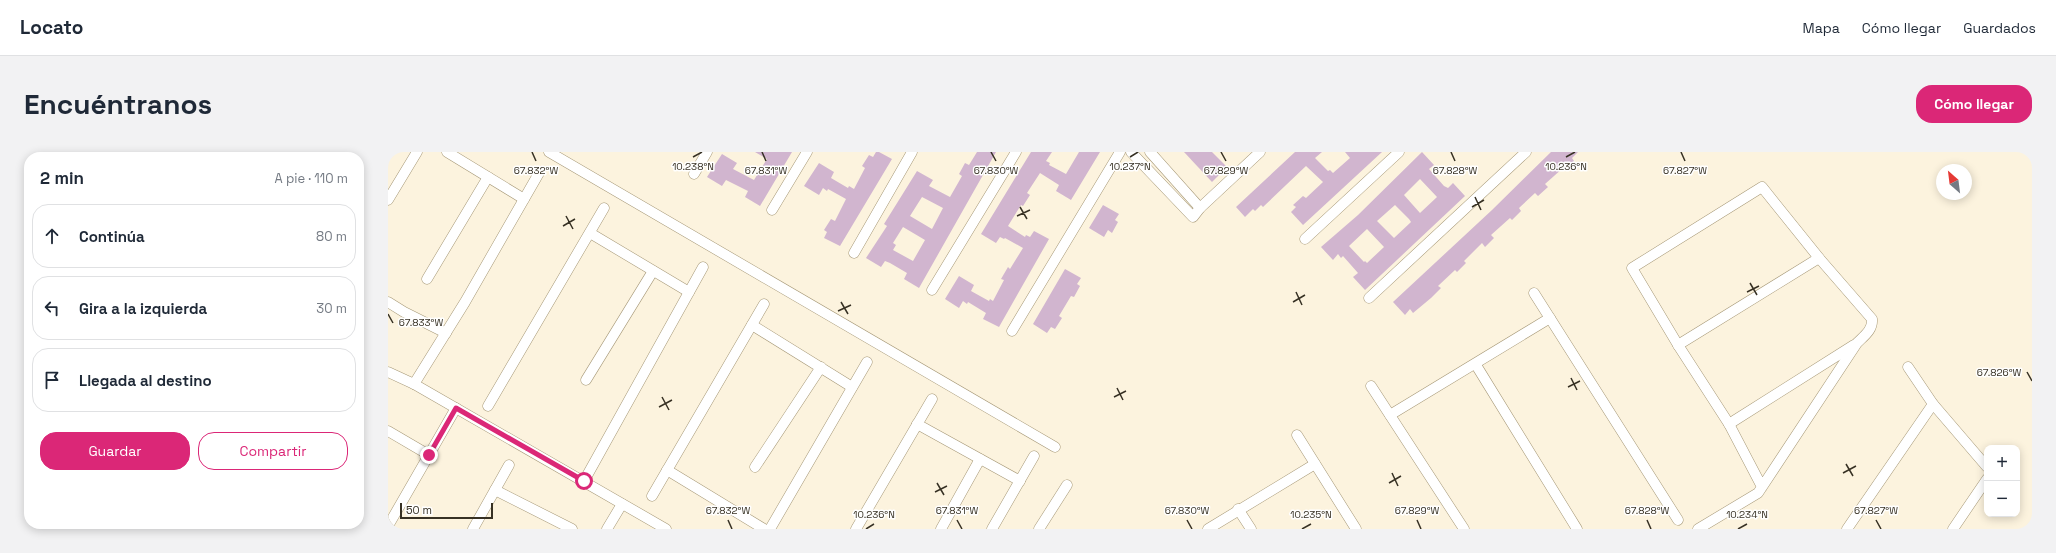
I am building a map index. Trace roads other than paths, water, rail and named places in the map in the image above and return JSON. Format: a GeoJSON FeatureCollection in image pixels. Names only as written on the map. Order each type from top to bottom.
{"type":"FeatureCollection","features":[{"type":"Feature","properties":{"kind":"street"},"geometry":{"type":"LineString","coordinates":[[388,200],[416,152]]}},
{"type":"Feature","properties":{"kind":"street"},"geometry":{"type":"LineString","coordinates":[[447,152],[524,199]]}},
{"type":"Feature","properties":{"kind":"street"},"geometry":{"type":"LineString","coordinates":[[549,152],[1055,447]]}},
{"type":"Feature","properties":{"kind":"street"},"geometry":{"type":"LineString","coordinates":[[694,174],[707,152]]}},
{"type":"Feature","properties":{"kind":"street"},"geometry":{"type":"LineString","coordinates":[[772,210],[807,152]]}},
{"type":"Feature","properties":{"kind":"street"},"geometry":{"type":"LineString","coordinates":[[854,253],[912,152]]}},
{"type":"Feature","properties":{"kind":"street"},"geometry":{"type":"LineString","coordinates":[[932,290],[1016,152]]}},
{"type":"Feature","properties":{"kind":"street"},"geometry":{"type":"LineString","coordinates":[[1012,331],[1120,152]]}},
{"type":"Feature","properties":{"kind":"street"},"geometry":{"type":"LineString","coordinates":[[1131,152],[1193,217],[1200,208],[1260,152]]}},
{"type":"Feature","properties":{"kind":"street"},"geometry":{"type":"LineString","coordinates":[[1150,152],[1200,208]]}},
{"type":"Feature","properties":{"kind":"street"},"geometry":{"type":"LineString","coordinates":[[1305,240],[1399,152]]}},
{"type":"Feature","properties":{"kind":"street"},"geometry":{"type":"LineString","coordinates":[[1369,298],[1526,152]]}},
{"type":"Feature","properties":{"kind":"street"},"geometry":{"type":"LineString","coordinates":[[414,384],[446,333],[539,173]]}},
{"type":"Feature","properties":{"kind":"street"},"geometry":{"type":"LineString","coordinates":[[427,279],[488,177]]}},
{"type":"Feature","properties":{"kind":"street"},"geometry":{"type":"LineString","coordinates":[[1698,529],[1758,493],[1762,487],[1857,343],[1869,331],[1872,319],[1819,258],[1762,187],[1632,268],[1678,345],[1729,424],[1762,487]]}},
{"type":"Feature","properties":{"kind":"street"},"geometry":{"type":"LineString","coordinates":[[488,406],[604,208]]}},
{"type":"Feature","properties":{"kind":"street"},"geometry":{"type":"LineString","coordinates":[[590,233],[689,292]]}},
{"type":"Feature","properties":{"kind":"street"},"geometry":{"type":"LineString","coordinates":[[1678,345],[1819,258]]}},
{"type":"Feature","properties":{"kind":"street"},"geometry":{"type":"LineString","coordinates":[[584,481],[703,267]]}},
{"type":"Feature","properties":{"kind":"street"},"geometry":{"type":"LineString","coordinates":[[586,380],[653,271]]}},
{"type":"Feature","properties":{"kind":"street"},"geometry":{"type":"LineString","coordinates":[[1534,293],[1678,520]]}},
{"type":"Feature","properties":{"kind":"street"},"geometry":{"type":"LineString","coordinates":[[388,302],[404,312],[446,333]]}},
{"type":"Feature","properties":{"kind":"street"},"geometry":{"type":"LineString","coordinates":[[652,496],[764,304]]}},
{"type":"Feature","properties":{"kind":"street"},"geometry":{"type":"LineString","coordinates":[[1390,415],[1476,365],[1550,318]]}},
{"type":"Feature","properties":{"kind":"street"},"geometry":{"type":"LineString","coordinates":[[752,324],[852,387]]}},
{"type":"Feature","properties":{"kind":"street"},"geometry":{"type":"LineString","coordinates":[[1729,424],[1857,343]]}},
{"type":"Feature","properties":{"kind":"street"},"geometry":{"type":"LineString","coordinates":[[770,529],[867,362]]}},
{"type":"Feature","properties":{"kind":"street"},"geometry":{"type":"LineString","coordinates":[[1476,365],[1578,529]]}},
{"type":"Feature","properties":{"kind":"street"},"geometry":{"type":"LineString","coordinates":[[755,467],[820,367]]}},
{"type":"Feature","properties":{"kind":"street"},"geometry":{"type":"LineString","coordinates":[[1908,367],[1933,404],[1984,464]]}},
{"type":"Feature","properties":{"kind":"street"},"geometry":{"type":"LineString","coordinates":[[388,372],[414,384],[666,529]]}},
{"type":"Feature","properties":{"kind":"street"},"geometry":{"type":"LineString","coordinates":[[1371,386],[1464,529]]}},
{"type":"Feature","properties":{"kind":"street"},"geometry":{"type":"LineString","coordinates":[[856,529],[932,398]]}},
{"type":"Feature","properties":{"kind":"street"},"geometry":{"type":"LineString","coordinates":[[1847,529],[1933,404]]}},
{"type":"Feature","properties":{"kind":"street"},"geometry":{"type":"LineString","coordinates":[[388,526],[456,408]]}},
{"type":"Feature","properties":{"kind":"street"},"geometry":{"type":"LineString","coordinates":[[917,424],[1020,481]]}},
{"type":"Feature","properties":{"kind":"street"},"geometry":{"type":"LineString","coordinates":[[388,431],[429,455]]}},
{"type":"Feature","properties":{"kind":"street"},"geometry":{"type":"LineString","coordinates":[[1297,435],[1356,529]]}},
{"type":"Feature","properties":{"kind":"street"},"geometry":{"type":"LineString","coordinates":[[992,529],[1034,456]]}},
{"type":"Feature","properties":{"kind":"street"},"geometry":{"type":"LineString","coordinates":[[941,529],[980,459]]}},
{"type":"Feature","properties":{"kind":"street"},"geometry":{"type":"LineString","coordinates":[[1208,529],[1238,509],[1315,464]]}},
{"type":"Feature","properties":{"kind":"street"},"geometry":{"type":"LineString","coordinates":[[473,529],[509,465]]}},
{"type":"Feature","properties":{"kind":"street"},"geometry":{"type":"LineString","coordinates":[[667,470],[764,529]]}},
{"type":"Feature","properties":{"kind":"street"},"geometry":{"type":"LineString","coordinates":[[1953,529],[1985,481]]}},
{"type":"Feature","properties":{"kind":"street"},"geometry":{"type":"LineString","coordinates":[[1039,529],[1067,485]]}},
{"type":"Feature","properties":{"kind":"street"},"geometry":{"type":"LineString","coordinates":[[495,490],[557,526],[572,529]]}},
{"type":"Feature","properties":{"kind":"street"},"geometry":{"type":"LineString","coordinates":[[607,529],[622,504]]}},
{"type":"Feature","properties":{"kind":"street"},"geometry":{"type":"LineString","coordinates":[[1238,509],[1251,529]]}}]}
